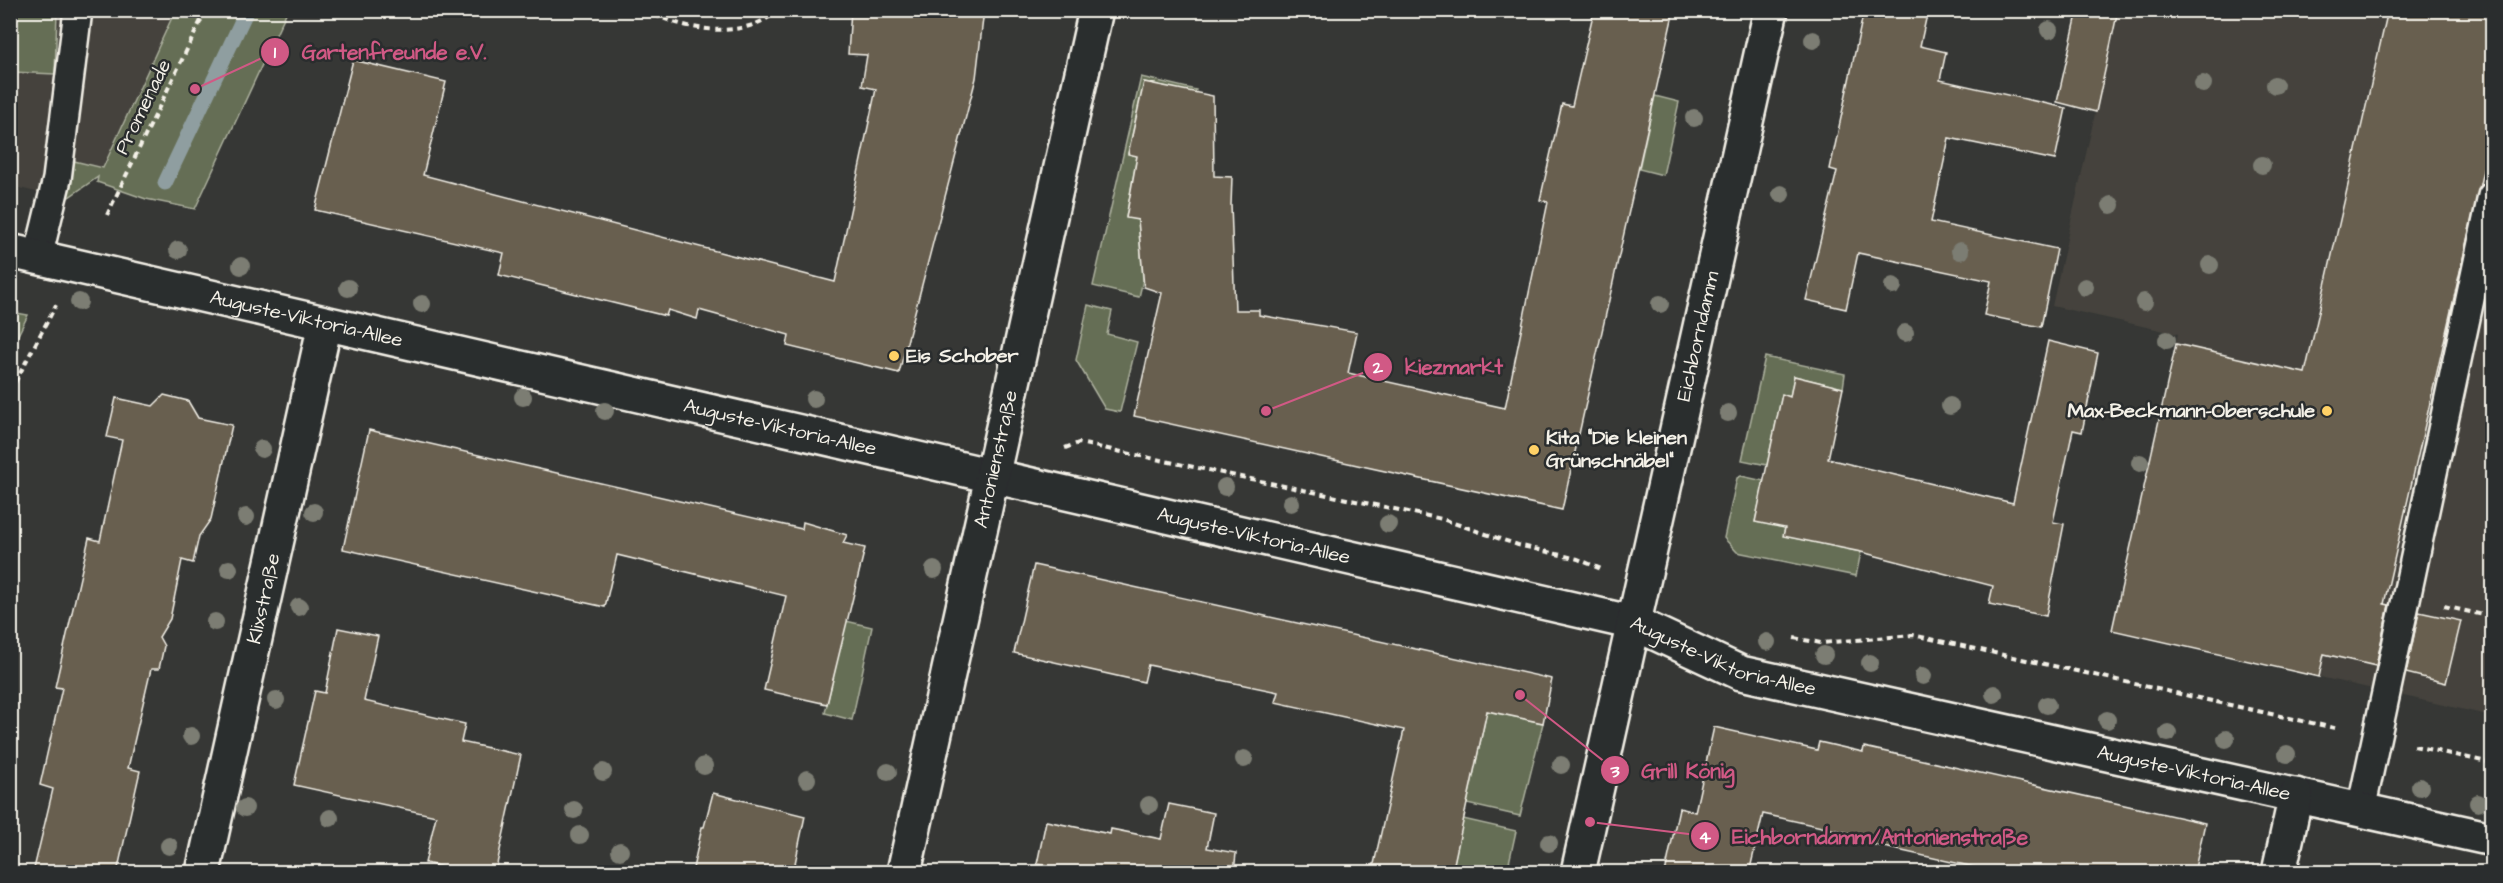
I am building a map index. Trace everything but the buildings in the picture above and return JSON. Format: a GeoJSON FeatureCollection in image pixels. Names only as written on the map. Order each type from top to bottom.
{"type":"FeatureCollection","features":[{"type":"Feature","properties":{"kind":"street","name":"Antonienstraße"},"geometry":{"type":"LineString","coordinates":[[904,873],[1096,10]]}},
{"type":"Feature","properties":{"kind":"street","name":"Eichborndamm"},"geometry":{"type":"LineString","coordinates":[[1578,873],[1771,10]]}},
{"type":"Feature","properties":{"kind":"street","name":"Auguste-Viktoria-Allee"},"geometry":{"type":"LineString","coordinates":[[24,254],[993,478],[1634,623],[1741,673],[2493,839]]}},
{"type":"Feature","properties":{"kind":"street","name":"Klixstraße"},"geometry":{"type":"LineString","coordinates":[[202,873],[325,324]]}},
{"type":"Feature","properties":{"kind":"street"},"geometry":{"type":"LineString","coordinates":[[2279,873],[2296,795]]}},
{"type":"Feature","properties":{"kind":"lane"},"geometry":{"type":"LineString","coordinates":[[24,254],[57,179],[78,10]]}},
{"type":"Feature","properties":{"kind":"lane"},"geometry":{"type":"LineString","coordinates":[[2361,810],[2493,196]]}},
{"type":"Feature","properties":{"kind":"path","name":"Promenade"},"geometry":{"type":"LineString","coordinates":[[107,215],[206,10]]}},
{"type":"Feature","properties":{"kind":"path"},"geometry":{"type":"LineString","coordinates":[[645,10],[658,17],[707,30],[738,29],[769,19],[778,10]]}},
{"type":"Feature","properties":{"kind":"path"},"geometry":{"type":"LineString","coordinates":[[10,392],[57,304]]}},
{"type":"Feature","properties":{"kind":"path"},"geometry":{"type":"LineString","coordinates":[[1057,452],[1078,443],[1442,519],[1518,545],[1578,559],[1642,586]]}},
{"type":"Feature","properties":{"kind":"path"},"geometry":{"type":"LineString","coordinates":[[2408,597],[2493,617]]}},
{"type":"Feature","properties":{"kind":"path"},"geometry":{"type":"LineString","coordinates":[[1787,636],[1821,643],[1913,635],[2493,763]]}},
{"type":"Feature","properties":{"kind":"shaded area"},"geometry":{"type":"Polygon","coordinates":[[[11,11],[175,11],[103,168],[66,199],[11,186],[11,11]]]}},
{"type":"Feature","properties":{"kind":"shaded area","name":"Max-Beckmann-Oberschule"},"geometry":{"type":"Polygon","coordinates":[[[2118,11],[2492,11],[2492,716],[2112,630],[2178,334],[2052,306],[2118,11]]]}},
{"type":"Feature","properties":{"kind":"green space"},"geometry":{"type":"Polygon","coordinates":[[[10,11],[57,11],[55,74],[11,72],[10,11]]]}},
{"type":"Feature","properties":{"kind":"green space"},"geometry":{"type":"Polygon","coordinates":[[[175,11],[287,11],[195,209],[146,199],[97,182],[98,177],[66,199],[74,161],[103,168],[175,11]]]}},
{"type":"Feature","properties":{"kind":"green space"},"geometry":{"type":"Polygon","coordinates":[[[1141,77],[1196,90],[1195,93],[1144,82],[1128,153],[1137,156],[1126,217],[1138,220],[1143,280],[1139,297],[1093,286],[1141,77]]]}},
{"type":"Feature","properties":{"kind":"green space"},"geometry":{"type":"Polygon","coordinates":[[[1655,96],[1679,102],[1663,175],[1639,169],[1655,96]]]}},
{"type":"Feature","properties":{"kind":"green space"},"geometry":{"type":"Polygon","coordinates":[[[1088,305],[1112,311],[1107,334],[1137,342],[1120,412],[1105,409],[1076,360],[1088,305]]]}},
{"type":"Feature","properties":{"kind":"green space"},"geometry":{"type":"Polygon","coordinates":[[[10,312],[28,315],[11,349],[10,312]]]}},
{"type":"Feature","properties":{"kind":"green space"},"geometry":{"type":"Polygon","coordinates":[[[1765,357],[1845,374],[1843,388],[1794,376],[1790,397],[1782,395],[1767,465],[1742,460],[1765,357]]]}},
{"type":"Feature","properties":{"kind":"green space"},"geometry":{"type":"Polygon","coordinates":[[[1741,476],[1764,481],[1755,522],[1785,528],[1784,536],[1861,552],[1856,576],[1737,552],[1724,538],[1737,478],[1741,476]]]}},
{"type":"Feature","properties":{"kind":"green space"},"geometry":{"type":"Polygon","coordinates":[[[846,621],[872,627],[852,720],[825,713],[846,621]]]}},
{"type":"Feature","properties":{"kind":"green space"},"geometry":{"type":"Polygon","coordinates":[[[1487,711],[1543,723],[1520,816],[1467,804],[1487,711]]]}},
{"type":"Feature","properties":{"kind":"green space"},"geometry":{"type":"Polygon","coordinates":[[[1463,819],[1516,831],[1507,872],[1452,872],[1463,819]]]}},
{"type":"Feature","properties":{"kind":"waterway"},"geometry":{"type":"LineString","coordinates":[[165,183],[247,10]]}},
{"type":"Feature","properties":{"kind":"place","name":"Gartenfreunde e.V."},"geometry":{"type":"Point","coordinates":[195,89]}},
{"type":"Feature","properties":{"kind":"place","name":"Eis Schober"},"geometry":{"type":"Point","coordinates":[894,356]}},
{"type":"Feature","properties":{"kind":"place","name":"kiezmarkt"},"geometry":{"type":"Point","coordinates":[1266,411]}},
{"type":"Feature","properties":{"kind":"place","name":"Max-Beckmann-Oberschule"},"geometry":{"type":"Point","coordinates":[2327,411]}},
{"type":"Feature","properties":{"kind":"place","name":"Kita \"Die kleinen Grünschnäbel\""},"geometry":{"type":"Point","coordinates":[1534,450]}},
{"type":"Feature","properties":{"kind":"place","name":"Grill König"},"geometry":{"type":"Point","coordinates":[1520,695]}},
{"type":"Feature","properties":{"kind":"place","name":"Eichborndamm/Antonienstraße"},"geometry":{"type":"Point","coordinates":[1590,822]}}]}
